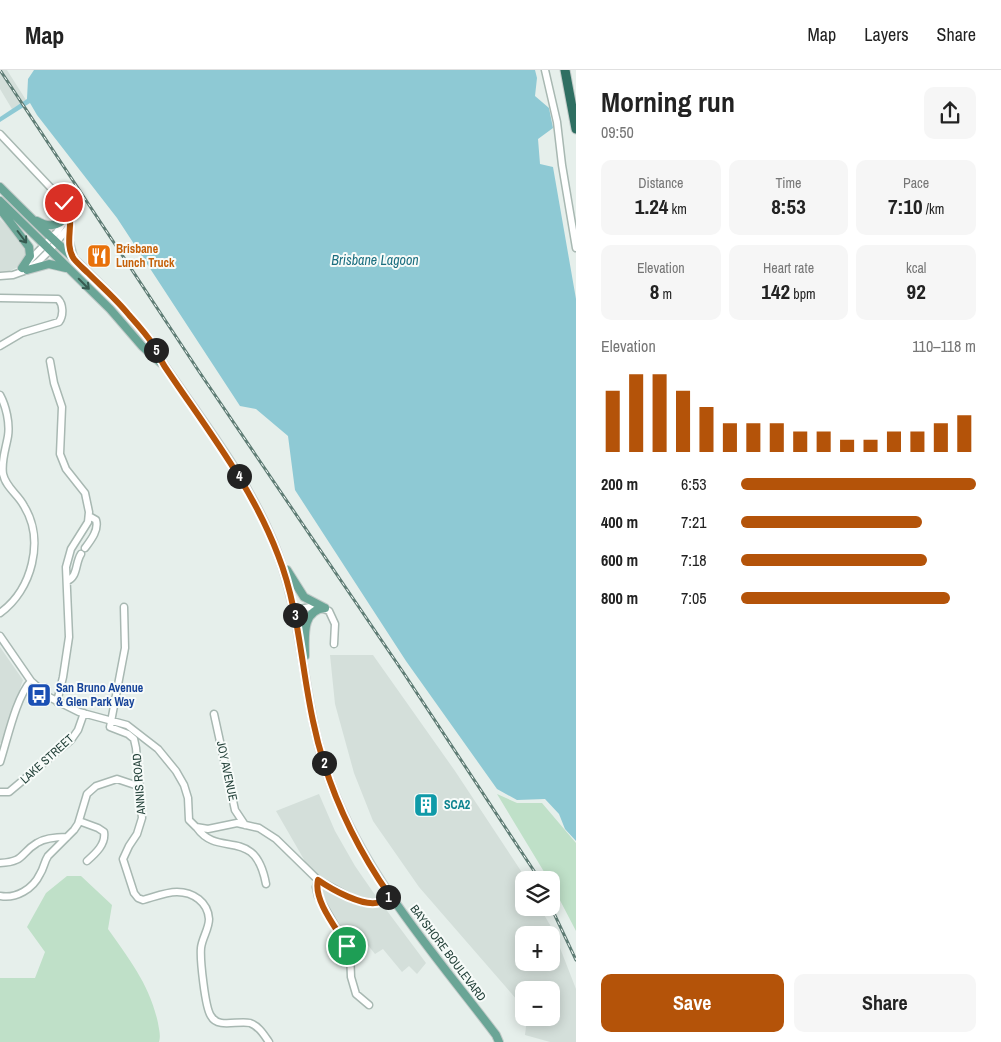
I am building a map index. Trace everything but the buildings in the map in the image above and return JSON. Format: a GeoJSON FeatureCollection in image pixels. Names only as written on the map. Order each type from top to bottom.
{"type":"FeatureCollection","features":[{"type":"Feature","properties":{"kind":"highway"},"geometry":{"type":"LineString","coordinates":[[565,70],[576,129]]}},
{"type":"Feature","properties":{"kind":"main road","name":"BAYSHORE BOULEVARD"},"geometry":{"type":"LineString","coordinates":[[0,187],[74,258],[129,315],[149,340],[164,366],[190,401],[238,475],[262,518],[279,558],[294,610],[316,735],[334,792],[356,840],[390,896],[498,1038],[505,1042]]}},
{"type":"Feature","properties":{"kind":"main road","name":"BAYSHORE BOULEVARD"},"geometry":{"type":"LineString","coordinates":[[0,202],[110,309],[164,366]]}},
{"type":"Feature","properties":{"kind":"main road"},"geometry":{"type":"LineString","coordinates":[[0,209],[29,247],[30,256],[25,269]]}},
{"type":"Feature","properties":{"kind":"main road"},"geometry":{"type":"LineString","coordinates":[[32,219],[49,226],[68,218],[69,241],[74,258]]}},
{"type":"Feature","properties":{"kind":"main road"},"geometry":{"type":"LineString","coordinates":[[25,269],[49,264],[70,270]]}},
{"type":"Feature","properties":{"kind":"main road"},"geometry":{"type":"LineString","coordinates":[[279,558],[304,596],[325,608]]}},
{"type":"Feature","properties":{"kind":"main road"},"geometry":{"type":"LineString","coordinates":[[304,670],[307,621],[312,613],[325,608]]}},
{"type":"Feature","properties":{"kind":"street"},"geometry":{"type":"LineString","coordinates":[[545,70],[558,127],[562,166],[576,248]]}},
{"type":"Feature","properties":{"kind":"street"},"geometry":{"type":"LineString","coordinates":[[0,134],[64,203],[68,218],[54,240],[25,269],[14,275],[0,276]]}},
{"type":"Feature","properties":{"kind":"street"},"geometry":{"type":"LineString","coordinates":[[0,298],[58,299],[61,302],[62,317],[61,320],[22,333],[0,346]]}},
{"type":"Feature","properties":{"kind":"street"},"geometry":{"type":"LineString","coordinates":[[50,361],[55,387],[61,403],[60,454],[66,469],[85,494],[89,516],[85,530],[71,549],[66,567],[69,637],[57,702]]}},
{"type":"Feature","properties":{"kind":"street"},"geometry":{"type":"LineString","coordinates":[[0,395],[6,411],[9,429],[3,464],[5,479],[10,490],[21,501],[27,511],[33,527],[34,542],[31,566],[26,582],[9,605],[0,613]]}},
{"type":"Feature","properties":{"kind":"street"},"geometry":{"type":"LineString","coordinates":[[67,581],[75,576],[77,559],[95,532],[97,524],[94,518],[89,516]]}},
{"type":"Feature","properties":{"kind":"street"},"geometry":{"type":"LineString","coordinates":[[294,610],[316,606],[329,611],[334,620],[334,644]]}},
{"type":"Feature","properties":{"kind":"street"},"geometry":{"type":"LineString","coordinates":[[111,719],[124,648],[124,607]]}},
{"type":"Feature","properties":{"kind":"street"},"geometry":{"type":"LineString","coordinates":[[0,636],[31,682],[41,691],[57,702],[84,713],[111,719],[130,726],[164,755],[184,785],[188,798],[190,820],[201,834],[208,839],[236,845],[252,852],[260,865],[266,884]]}},
{"type":"Feature","properties":{"kind":"street"},"geometry":{"type":"LineString","coordinates":[[0,762],[2,748],[22,695],[31,682]]}},
{"type":"Feature","properties":{"kind":"street","name":"LAKE STREET"},"geometry":{"type":"LineString","coordinates":[[0,792],[9,792],[71,740],[78,730],[84,713]]}},
{"type":"Feature","properties":{"kind":"street","name":"JOY AVENUE"},"geometry":{"type":"LineString","coordinates":[[214,714],[235,810],[245,825]]}},
{"type":"Feature","properties":{"kind":"street","name":"ANNIS ROAD"},"geometry":{"type":"LineString","coordinates":[[111,719],[110,727],[128,734],[134,739],[136,748],[138,786],[142,813],[140,826],[124,853],[123,859],[134,893],[138,898],[144,900],[176,892],[188,893],[199,899],[205,906],[209,919],[202,940],[201,962],[207,1008],[211,1018],[218,1023],[250,1023],[269,1042]]}},
{"type":"Feature","properties":{"kind":"street"},"geometry":{"type":"LineString","coordinates":[[0,896],[18,895],[37,880],[42,872],[45,860],[74,830],[79,822],[88,794],[96,786],[118,779],[138,786]]}},
{"type":"Feature","properties":{"kind":"street"},"geometry":{"type":"LineString","coordinates":[[79,822],[104,832],[101,846],[87,861]]}},
{"type":"Feature","properties":{"kind":"street"},"geometry":{"type":"LineString","coordinates":[[196,827],[204,830],[233,824],[259,828],[274,836],[318,880],[353,899],[378,903],[390,896]]}},
{"type":"Feature","properties":{"kind":"street"},"geometry":{"type":"LineString","coordinates":[[0,863],[19,859],[39,842],[58,837],[68,837]]}},
{"type":"Feature","properties":{"kind":"street"},"geometry":{"type":"LineString","coordinates":[[318,880],[316,886],[318,896],[350,952],[351,977],[356,994],[369,1005]]}},
{"type":"Feature","properties":{"kind":"shaded area"},"geometry":{"type":"Polygon","coordinates":[[[0,70],[7,70],[26,100],[12,109],[0,89],[0,70]]]}},
{"type":"Feature","properties":{"kind":"shaded area"},"geometry":{"type":"Polygon","coordinates":[[[0,219],[24,243],[27,254],[18,267],[8,272],[0,272],[0,219]]]}},
{"type":"Feature","properties":{"kind":"shaded area"},"geometry":{"type":"Polygon","coordinates":[[[0,647],[23,680],[1,743],[0,743],[0,647]]]}},
{"type":"Feature","properties":{"kind":"shaded area"},"geometry":{"type":"Polygon","coordinates":[[[330,655],[373,655],[455,771],[521,871],[515,871],[515,916],[545,916],[551,926],[515,926],[515,971],[560,971],[560,948],[576,989],[576,1042],[550,1042],[525,1035],[526,1026],[560,1026],[560,981],[515,981],[515,998],[419,887],[373,821],[354,773],[335,704],[330,655]]]}},
{"type":"Feature","properties":{"kind":"shaded area"},"geometry":{"type":"Polygon","coordinates":[[[319,794],[335,831],[355,866],[426,963],[417,974],[409,966],[402,972],[383,949],[375,954],[363,939],[352,947],[323,900],[321,890],[325,880],[306,863],[276,811],[319,794]]]}},
{"type":"Feature","properties":{"kind":"green space"},"geometry":{"type":"Polygon","coordinates":[[[497,794],[517,803],[542,803],[576,843],[576,931],[560,900],[560,871],[544,871],[497,794]]]}},
{"type":"Feature","properties":{"kind":"green space"},"geometry":{"type":"Polygon","coordinates":[[[67,876],[81,876],[112,905],[108,929],[138,973],[150,996],[158,1023],[159,1042],[0,1042],[0,978],[35,978],[45,952],[27,927],[46,893],[67,876]]]}},
{"type":"Feature","properties":{"kind":"water","name":"Brisbane Lagoon"},"geometry":{"type":"Polygon","coordinates":[[[34,70],[535,70],[537,78],[535,96],[549,108],[553,128],[538,139],[540,164],[553,167],[576,299],[576,841],[565,829],[559,814],[545,799],[517,800],[497,789],[406,661],[295,490],[288,436],[256,409],[240,406],[117,218],[37,115],[30,103],[0,122],[0,117],[27,99],[28,79],[34,70]]]}},
{"type":"Feature","properties":{"kind":"railway"},"geometry":{"type":"LineString","coordinates":[[0,70],[200,373],[405,675],[534,871]]}},
{"type":"Feature","properties":{"kind":"railway"},"geometry":{"type":"LineString","coordinates":[[555,916],[576,960]]}},
{"type":"Feature","properties":{"kind":"place","name":"Brisbane Lunch Truck"},"geometry":{"type":"Point","coordinates":[99,256]}},
{"type":"Feature","properties":{"kind":"place","name":"San Bruno Avenue & Glen Park Way"},"geometry":{"type":"Point","coordinates":[39,695]}},
{"type":"Feature","properties":{"kind":"place","name":"SCA2"},"geometry":{"type":"Point","coordinates":[426,805]}},
{"type":"Feature","properties":{"kind":"route"},"geometry":{"type":"LineString","coordinates":[[64,203],[67,205],[70,213],[68,235],[74,258],[129,315],[149,340],[164,366],[190,401],[242,481],[272,538],[290,593],[313,720],[330,782],[353,834],[390,896],[378,903],[358,901],[318,880],[316,886],[318,896],[347,946]]}}]}
